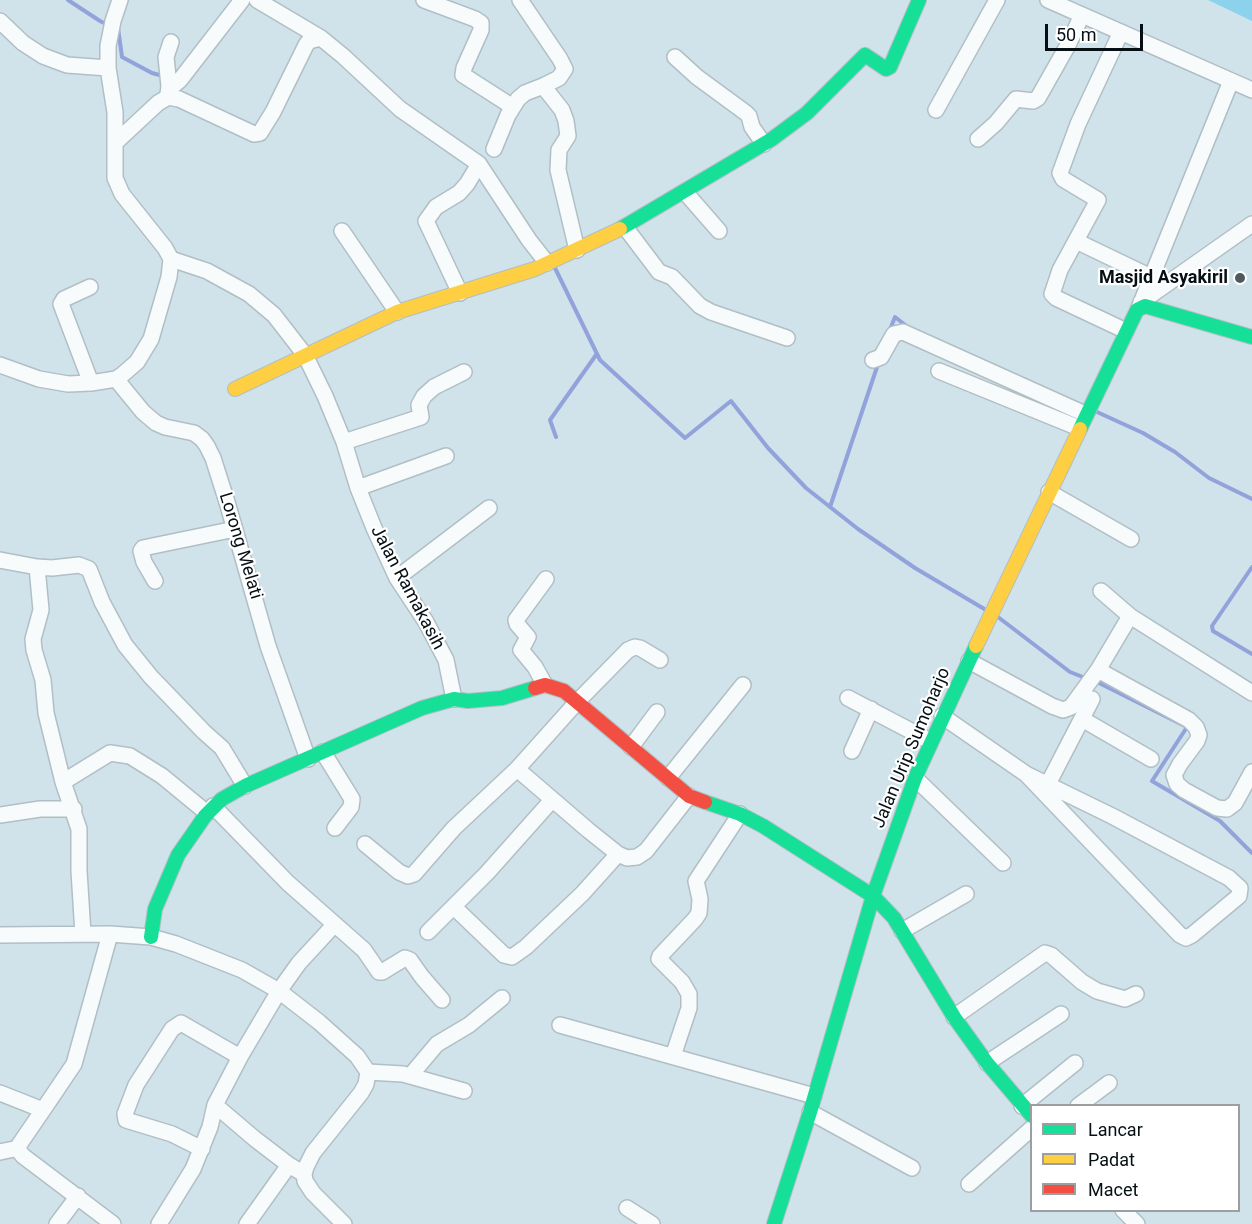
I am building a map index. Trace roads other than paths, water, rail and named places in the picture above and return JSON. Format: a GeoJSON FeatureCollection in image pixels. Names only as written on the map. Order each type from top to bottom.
{"type":"FeatureCollection","features":[{"type":"Feature","properties":{"kind":"street"},"geometry":{"type":"LineString","coordinates":[[0,365],[54,382],[91,383],[116,379],[130,370],[137,362],[151,339],[169,277],[171,259],[165,248],[130,206],[117,186],[115,178],[115,112],[108,68],[112,25],[120,0]]}},
{"type":"Feature","properties":{"kind":"street"},"geometry":{"type":"LineString","coordinates":[[257,0],[343,56],[400,109],[477,169],[533,246],[542,266]]}},
{"type":"Feature","properties":{"kind":"street"},"geometry":{"type":"LineString","coordinates":[[424,0],[481,23],[481,30],[463,75],[513,107]]}},
{"type":"Feature","properties":{"kind":"street"},"geometry":{"type":"LineString","coordinates":[[494,149],[513,107],[525,93],[562,75],[564,67],[520,0]]}},
{"type":"Feature","properties":{"kind":"street"},"geometry":{"type":"LineString","coordinates":[[236,389],[397,312],[542,266],[625,227],[764,144],[807,112],[838,84],[863,56],[867,55],[886,69],[890,67],[919,0]]}},
{"type":"Feature","properties":{"kind":"street"},"geometry":{"type":"LineString","coordinates":[[936,110],[997,0]]}},
{"type":"Feature","properties":{"kind":"street"},"geometry":{"type":"LineString","coordinates":[[1048,0],[1078,9],[1121,32],[1252,90]]}},
{"type":"Feature","properties":{"kind":"street"},"geometry":{"type":"LineString","coordinates":[[169,85],[174,85],[180,80],[242,2]]}},
{"type":"Feature","properties":{"kind":"street"},"geometry":{"type":"LineString","coordinates":[[978,139],[996,123],[1016,99],[1030,101],[1038,98],[1068,45],[1078,9]]}},
{"type":"Feature","properties":{"kind":"street"},"geometry":{"type":"LineString","coordinates":[[0,21],[23,43],[43,56],[67,65],[108,68]]}},
{"type":"Feature","properties":{"kind":"street"},"geometry":{"type":"LineString","coordinates":[[1121,32],[1078,124],[1060,173],[1063,179],[1098,199],[1057,278],[1053,296],[1126,331]]}},
{"type":"Feature","properties":{"kind":"street"},"geometry":{"type":"LineString","coordinates":[[171,42],[166,57],[169,85],[179,99],[254,134],[260,133],[273,112],[306,45],[316,39]]}},
{"type":"Feature","properties":{"kind":"street"},"geometry":{"type":"LineString","coordinates":[[675,57],[697,77],[746,113],[752,127],[764,144]]}},
{"type":"Feature","properties":{"kind":"street"},"geometry":{"type":"LineString","coordinates":[[1140,304],[1231,81]]}},
{"type":"Feature","properties":{"kind":"street"},"geometry":{"type":"LineString","coordinates":[[115,143],[158,103],[169,85]]}},
{"type":"Feature","properties":{"kind":"street"},"geometry":{"type":"LineString","coordinates":[[543,86],[562,110],[566,121],[568,136],[559,150],[558,170],[577,250]]}},
{"type":"Feature","properties":{"kind":"street"},"geometry":{"type":"LineString","coordinates":[[460,293],[426,221],[436,207],[459,193],[477,169]]}},
{"type":"Feature","properties":{"kind":"street"},"geometry":{"type":"LineString","coordinates":[[685,192],[719,231]]}},
{"type":"Feature","properties":{"kind":"street"},"geometry":{"type":"LineString","coordinates":[[1140,304],[1252,224]]}},
{"type":"Feature","properties":{"kind":"street"},"geometry":{"type":"LineString","coordinates":[[625,227],[659,273],[672,277],[700,306],[711,312],[787,338]]}},
{"type":"Feature","properties":{"kind":"street"},"geometry":{"type":"LineString","coordinates":[[342,231],[397,312]]}},
{"type":"Feature","properties":{"kind":"street"},"geometry":{"type":"LineString","coordinates":[[1076,241],[1151,277]]}},
{"type":"Feature","properties":{"kind":"street","name":"Jalan Ramakasih"},"geometry":{"type":"LineString","coordinates":[[171,259],[207,271],[249,294],[274,315],[305,355],[326,396],[344,442],[358,488],[398,578],[426,622],[446,660],[454,699]]}},
{"type":"Feature","properties":{"kind":"street"},"geometry":{"type":"LineString","coordinates":[[90,287],[64,299],[61,304],[91,383]]}},
{"type":"Feature","properties":{"kind":"street"},"geometry":{"type":"LineString","coordinates":[[1140,304],[1252,337]]}},
{"type":"Feature","properties":{"kind":"street","name":"Jalan Urip Sumoharjo"},"geometry":{"type":"LineString","coordinates":[[774,1224],[810,1112],[873,896],[915,778],[930,741],[1140,304]]}},
{"type":"Feature","properties":{"kind":"street"},"geometry":{"type":"LineString","coordinates":[[873,360],[882,356],[892,336],[897,332],[903,332],[1086,414]]}},
{"type":"Feature","properties":{"kind":"street"},"geometry":{"type":"LineString","coordinates":[[939,371],[1086,414]]}},
{"type":"Feature","properties":{"kind":"street"},"geometry":{"type":"LineString","coordinates":[[344,442],[421,417],[419,405],[424,396],[434,387],[464,372]]}},
{"type":"Feature","properties":{"kind":"street","name":"Lorong Melati"},"geometry":{"type":"LineString","coordinates":[[116,379],[143,412],[156,423],[194,433],[202,439],[213,458],[268,646],[308,759]]}},
{"type":"Feature","properties":{"kind":"street"},"geometry":{"type":"LineString","coordinates":[[358,488],[446,456]]}},
{"type":"Feature","properties":{"kind":"street"},"geometry":{"type":"LineString","coordinates":[[1049,492],[1131,539]]}},
{"type":"Feature","properties":{"kind":"street"},"geometry":{"type":"LineString","coordinates":[[398,578],[489,508]]}},
{"type":"Feature","properties":{"kind":"street"},"geometry":{"type":"LineString","coordinates":[[154,581],[144,562],[142,549],[235,529]]}},
{"type":"Feature","properties":{"kind":"street"},"geometry":{"type":"LineString","coordinates":[[0,560],[37,567],[79,565],[89,569],[102,602],[125,645],[151,677],[222,748],[245,786]]}},
{"type":"Feature","properties":{"kind":"street"},"geometry":{"type":"LineString","coordinates":[[37,567],[41,610],[33,639],[34,650],[44,680],[45,712],[63,782],[79,829],[83,934]]}},
{"type":"Feature","properties":{"kind":"street"},"geometry":{"type":"LineString","coordinates":[[545,686],[535,667],[521,650],[528,637],[516,620],[546,579]]}},
{"type":"Feature","properties":{"kind":"street"},"geometry":{"type":"LineString","coordinates":[[1101,591],[1130,616],[1252,693]]}},
{"type":"Feature","properties":{"kind":"street"},"geometry":{"type":"LineString","coordinates":[[1048,784],[1082,719],[1096,673],[1130,616]]}},
{"type":"Feature","properties":{"kind":"street"},"geometry":{"type":"LineString","coordinates":[[365,844],[399,872],[411,876],[417,872],[454,828],[517,769],[577,702],[628,650],[635,647],[640,648],[660,660]]}},
{"type":"Feature","properties":{"kind":"street"},"geometry":{"type":"LineString","coordinates":[[969,661],[1059,709],[1071,707],[1088,694]]}},
{"type":"Feature","properties":{"kind":"street"},"geometry":{"type":"LineString","coordinates":[[1096,673],[1189,720],[1196,727],[1199,735],[1197,741],[1174,776],[1177,784],[1184,790],[1213,806],[1227,809],[1237,800],[1252,772]]}},
{"type":"Feature","properties":{"kind":"street"},"geometry":{"type":"LineString","coordinates":[[668,778],[743,685]]}},
{"type":"Feature","properties":{"kind":"street"},"geometry":{"type":"LineString","coordinates":[[151,937],[155,909],[178,855],[210,810],[245,786],[422,708],[454,699],[502,698],[545,686],[557,687],[689,796],[740,814],[763,826],[873,896],[885,907],[902,931],[954,1017],[987,1063],[1027,1111]]}},
{"type":"Feature","properties":{"kind":"street"},"geometry":{"type":"LineString","coordinates":[[848,698],[930,741]]}},
{"type":"Feature","properties":{"kind":"street"},"geometry":{"type":"LineString","coordinates":[[852,751],[871,710]]}},
{"type":"Feature","properties":{"kind":"street"},"geometry":{"type":"LineString","coordinates":[[631,747],[657,712]]}},
{"type":"Feature","properties":{"kind":"street"},"geometry":{"type":"LineString","coordinates":[[942,716],[1026,774],[1112,816],[1229,878],[1239,885],[1241,890],[1239,896],[1192,935],[1186,938],[1180,935],[1026,774]]}},
{"type":"Feature","properties":{"kind":"street"},"geometry":{"type":"LineString","coordinates":[[1082,719],[1151,759]]}},
{"type":"Feature","properties":{"kind":"street"},"geometry":{"type":"LineString","coordinates":[[323,752],[352,799],[351,807],[335,828]]}},
{"type":"Feature","properties":{"kind":"street"},"geometry":{"type":"LineString","coordinates":[[63,782],[111,753],[130,756],[210,810],[364,950],[380,973],[401,959],[410,960],[442,1000]]}},
{"type":"Feature","properties":{"kind":"street"},"geometry":{"type":"LineString","coordinates":[[517,769],[618,854],[633,858],[641,855],[689,796]]}},
{"type":"Feature","properties":{"kind":"street"},"geometry":{"type":"LineString","coordinates":[[915,778],[1003,863]]}},
{"type":"Feature","properties":{"kind":"street"},"geometry":{"type":"LineString","coordinates":[[428,932],[454,908],[552,800]]}},
{"type":"Feature","properties":{"kind":"street"},"geometry":{"type":"LineString","coordinates":[[0,815],[40,809],[74,809]]}},
{"type":"Feature","properties":{"kind":"street"},"geometry":{"type":"LineString","coordinates":[[673,1056],[689,1008],[689,994],[682,982],[659,959],[699,913],[700,902],[696,881],[740,814]]}},
{"type":"Feature","properties":{"kind":"street"},"geometry":{"type":"LineString","coordinates":[[454,908],[504,955],[512,957],[526,947],[582,894],[618,854]]}},
{"type":"Feature","properties":{"kind":"street"},"geometry":{"type":"LineString","coordinates":[[902,931],[966,894]]}},
{"type":"Feature","properties":{"kind":"street"},"geometry":{"type":"LineString","coordinates":[[159,1224],[193,1169],[210,1127],[215,1105],[279,991],[299,963],[334,925]]}},
{"type":"Feature","properties":{"kind":"street"},"geometry":{"type":"LineString","coordinates":[[19,1148],[74,1064],[110,934]]}},
{"type":"Feature","properties":{"kind":"street"},"geometry":{"type":"LineString","coordinates":[[0,935],[110,934],[151,937],[206,954],[242,970],[279,991],[319,1022],[357,1056],[368,1072],[366,1084],[361,1093],[314,1153],[304,1174],[312,1193],[344,1224]]}},
{"type":"Feature","properties":{"kind":"street"},"geometry":{"type":"LineString","coordinates":[[954,1017],[1046,953],[1097,991],[1125,999],[1136,994]]}},
{"type":"Feature","properties":{"kind":"street"},"geometry":{"type":"LineString","coordinates":[[410,1076],[437,1044],[469,1025],[502,998]]}},
{"type":"Feature","properties":{"kind":"street"},"geometry":{"type":"LineString","coordinates":[[987,1063],[1061,1014]]}},
{"type":"Feature","properties":{"kind":"street"},"geometry":{"type":"LineString","coordinates":[[202,1149],[172,1134],[126,1120],[125,1114],[136,1085],[172,1029],[181,1023],[240,1058]]}},
{"type":"Feature","properties":{"kind":"street"},"geometry":{"type":"LineString","coordinates":[[560,1026],[814,1096]]}},
{"type":"Feature","properties":{"kind":"street"},"geometry":{"type":"LineString","coordinates":[[1034,1104],[1075,1063]]}},
{"type":"Feature","properties":{"kind":"street"},"geometry":{"type":"LineString","coordinates":[[368,1072],[410,1076],[464,1091]]}},
{"type":"Feature","properties":{"kind":"street"},"geometry":{"type":"LineString","coordinates":[[1081,1104],[1109,1083]]}},
{"type":"Feature","properties":{"kind":"street"},"geometry":{"type":"LineString","coordinates":[[0,1093],[43,1110]]}},
{"type":"Feature","properties":{"kind":"street"},"geometry":{"type":"LineString","coordinates":[[215,1105],[289,1165],[304,1174]]}},
{"type":"Feature","properties":{"kind":"street"},"geometry":{"type":"LineString","coordinates":[[810,1112],[912,1168]]}},
{"type":"Feature","properties":{"kind":"street"},"geometry":{"type":"LineString","coordinates":[[969,1184],[1030,1130]]}},
{"type":"Feature","properties":{"kind":"street"},"geometry":{"type":"LineString","coordinates":[[0,1152],[19,1148]]}},
{"type":"Feature","properties":{"kind":"street"},"geometry":{"type":"LineString","coordinates":[[19,1148],[26,1159],[113,1224]]}},
{"type":"Feature","properties":{"kind":"street"},"geometry":{"type":"LineString","coordinates":[[247,1224],[289,1165]]}},
{"type":"Feature","properties":{"kind":"street"},"geometry":{"type":"LineString","coordinates":[[57,1224],[78,1196]]}},
{"type":"Feature","properties":{"kind":"street"},"geometry":{"type":"LineString","coordinates":[[627,1208],[652,1224]]}},
{"type":"Feature","properties":{"kind":"street"},"geometry":{"type":"LineString","coordinates":[[1126,1212],[1137,1224]]}},
{"type":"Feature","properties":{"kind":"waterway"},"geometry":{"type":"LineString","coordinates":[[68,0],[108,25]]}},
{"type":"Feature","properties":{"kind":"waterway"},"geometry":{"type":"LineString","coordinates":[[118,28],[122,57],[152,73],[163,76]]}},
{"type":"Feature","properties":{"kind":"waterway"},"geometry":{"type":"LineString","coordinates":[[555,268],[600,360],[685,438],[731,401],[768,448],[806,488],[858,529],[915,568],[986,610]]}},
{"type":"Feature","properties":{"kind":"waterway"},"geometry":{"type":"LineString","coordinates":[[889,332],[895,317],[909,328]]}},
{"type":"Feature","properties":{"kind":"waterway"},"geometry":{"type":"LineString","coordinates":[[556,437],[550,420],[596,355]]}},
{"type":"Feature","properties":{"kind":"waterway"},"geometry":{"type":"LineString","coordinates":[[830,507],[877,367]]}},
{"type":"Feature","properties":{"kind":"waterway"},"geometry":{"type":"LineString","coordinates":[[1097,412],[1143,433],[1175,452],[1209,478],[1252,499]]}},
{"type":"Feature","properties":{"kind":"waterway"},"geometry":{"type":"LineString","coordinates":[[1252,567],[1212,626],[1213,631],[1252,654]]}},
{"type":"Feature","properties":{"kind":"waterway"},"geometry":{"type":"LineString","coordinates":[[998,617],[1070,672],[1088,679]]}},
{"type":"Feature","properties":{"kind":"waterway"},"geometry":{"type":"LineString","coordinates":[[1095,681],[1187,727],[1152,781],[1220,821],[1252,853]]}},
{"type":"Feature","properties":{"kind":"place","name":"Masjid Asyakiril"},"geometry":{"type":"Point","coordinates":[1240,278]}}]}
